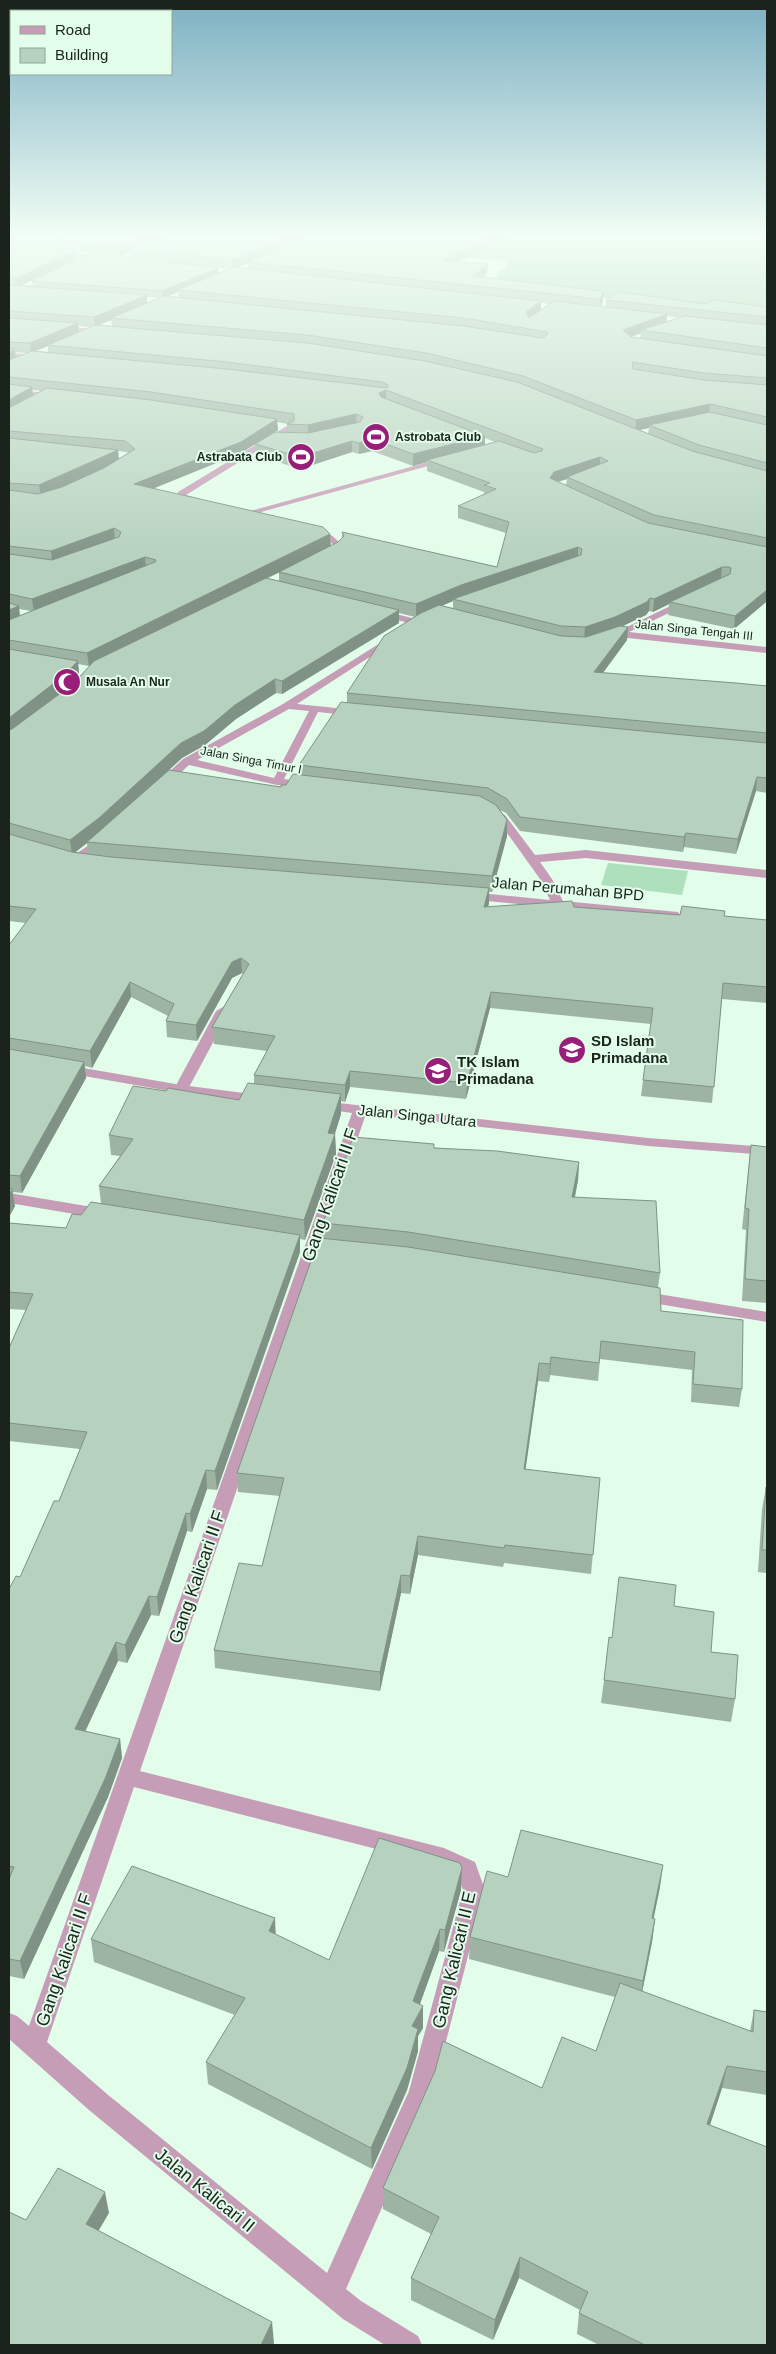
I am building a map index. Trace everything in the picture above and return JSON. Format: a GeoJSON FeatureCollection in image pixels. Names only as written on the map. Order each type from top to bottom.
{"type":"FeatureCollection","features":[{"type":"Feature","properties":{"kind":"street"},"geometry":{"type":"LineString","coordinates":[[17,364],[48,350]]}},
{"type":"Feature","properties":{"kind":"street"},"geometry":{"type":"LineString","coordinates":[[9,355],[53,358]]}},
{"type":"Feature","properties":{"kind":"street"},"geometry":{"type":"LineString","coordinates":[[9,391],[57,396]]}},
{"type":"Feature","properties":{"kind":"street"},"geometry":{"type":"LineString","coordinates":[[9,416],[47,395]]}},
{"type":"Feature","properties":{"kind":"street"},"geometry":{"type":"LineString","coordinates":[[210,504],[180,496],[290,428],[278,426]]}},
{"type":"Feature","properties":{"kind":"street"},"geometry":{"type":"LineString","coordinates":[[274,439],[290,440]]}},
{"type":"Feature","properties":{"kind":"street"},"geometry":{"type":"LineString","coordinates":[[265,517],[243,512],[453,458]]}},
{"type":"Feature","properties":{"kind":"street"},"geometry":{"type":"LineString","coordinates":[[300,526],[325,534],[339,547],[317,560]]}},
{"type":"Feature","properties":{"kind":"street","name":"Jalan Singa Tengah III"},"geometry":{"type":"LineString","coordinates":[[602,640],[696,596]]}},
{"type":"Feature","properties":{"kind":"street","name":"Jalan Singa Timur I"},"geometry":{"type":"LineString","coordinates":[[153,792],[188,761],[286,706],[421,620],[371,611]]}},
{"type":"Feature","properties":{"kind":"street","name":"Jalan Singa Tengah III"},"geometry":{"type":"LineString","coordinates":[[618,634],[767,650]]}},
{"type":"Feature","properties":{"kind":"street"},"geometry":{"type":"LineString","coordinates":[[286,706],[364,714]]}},
{"type":"Feature","properties":{"kind":"street"},"geometry":{"type":"LineString","coordinates":[[277,782],[315,709]]}},
{"type":"Feature","properties":{"kind":"street","name":"Jalan Singa Timur I"},"geometry":{"type":"LineString","coordinates":[[188,761],[277,782],[314,786]]}},
{"type":"Feature","properties":{"kind":"street"},"geometry":{"type":"LineString","coordinates":[[483,806],[501,817],[546,879],[558,903]]}},
{"type":"Feature","properties":{"kind":"street"},"geometry":{"type":"LineString","coordinates":[[94,863],[70,860],[112,830]]}},
{"type":"Feature","properties":{"kind":"street"},"geometry":{"type":"LineString","coordinates":[[532,859],[586,854],[767,874]]}},
{"type":"Feature","properties":{"kind":"street","name":"Jalan Perumahan BPD"},"geometry":{"type":"LineString","coordinates":[[459,895],[691,917]]}},
{"type":"Feature","properties":{"kind":"street"},"geometry":{"type":"LineString","coordinates":[[181,1089],[191,1067],[232,995]]}},
{"type":"Feature","properties":{"kind":"street"},"geometry":{"type":"LineString","coordinates":[[56,1067],[181,1089],[276,1100]]}},
{"type":"Feature","properties":{"kind":"street","name":"Jalan Singa Utara"},"geometry":{"type":"LineString","coordinates":[[304,1104],[648,1142],[767,1151]]}},
{"type":"Feature","properties":{"kind":"street","name":"Gang Kalicari II F"},"geometry":{"type":"LineString","coordinates":[[34,2045],[360,1110]]}},
{"type":"Feature","properties":{"kind":"street"},"geometry":{"type":"LineString","coordinates":[[9,1198],[117,1216]]}},
{"type":"Feature","properties":{"kind":"street"},"geometry":{"type":"LineString","coordinates":[[292,1245],[331,1250]]}},
{"type":"Feature","properties":{"kind":"street"},"geometry":{"type":"LineString","coordinates":[[623,1294],[767,1317]]}},
{"type":"Feature","properties":{"kind":"street","name":"Gang Kalicari II E"},"geometry":{"type":"LineString","coordinates":[[128,1777],[444,1857],[467,1869],[474,1890],[421,2092],[331,2293]]}},
{"type":"Feature","properties":{"kind":"street","name":"Jalan Kalicari II"},"geometry":{"type":"LineString","coordinates":[[9,2024],[98,2102],[352,2310],[409,2345]]}},
{"type":"Feature","properties":{"kind":"green space"},"geometry":{"type":"Polygon","coordinates":[[[608,863],[688,871],[682,895],[601,885],[608,863]]]}},
{"type":"Feature","properties":{"kind":"building"},"geometry":{"type":"Polygon","coordinates":[[[78,348],[339,348],[425,361],[517,382],[692,451],[767,471],[767,538],[654,515],[567,477],[608,461],[600,457],[554,472],[550,478],[648,523],[767,547],[767,590],[735,616],[670,602],[730,574],[731,568],[722,567],[654,599],[650,598],[647,602],[615,617],[585,627],[561,626],[453,599],[581,555],[582,549],[578,547],[461,585],[416,604],[279,572],[338,542],[344,536],[342,532],[497,567],[509,522],[458,506],[496,489],[484,485],[490,483],[427,460],[499,441],[534,453],[543,449],[386,390],[379,393],[381,397],[485,436],[413,454],[372,439],[359,443],[352,441],[300,457],[255,444],[275,432],[308,433],[360,422],[363,417],[356,414],[308,425],[287,424],[294,421],[294,414],[151,392],[9,377],[9,360],[32,351],[226,369],[387,388],[388,385],[382,382],[227,362],[78,348]]]}},
{"type":"Feature","properties":{"kind":"building"},"geometry":{"type":"Polygon","coordinates":[[[392,348],[709,348],[767,356],[767,378],[704,373],[632,362],[633,369],[704,380],[767,385],[767,417],[710,404],[636,420],[523,376],[426,353],[392,348]]]}},
{"type":"Feature","properties":{"kind":"building"},"geometry":{"type":"Polygon","coordinates":[[[9,384],[32,387],[9,400],[9,384]]]}},
{"type":"Feature","properties":{"kind":"building"},"geometry":{"type":"Polygon","coordinates":[[[47,388],[151,400],[277,419],[241,442],[134,484],[323,527],[330,534],[87,653],[9,640],[9,620],[156,560],[145,557],[32,599],[9,594],[9,554],[52,560],[119,537],[121,532],[114,528],[51,551],[9,546],[9,490],[38,494],[62,487],[104,468],[135,449],[125,441],[9,431],[9,408],[47,388]]]}},
{"type":"Feature","properties":{"kind":"building"},"geometry":{"type":"Polygon","coordinates":[[[710,412],[767,425],[767,463],[699,445],[649,425],[710,412]]]}},
{"type":"Feature","properties":{"kind":"building"},"geometry":{"type":"Polygon","coordinates":[[[9,438],[118,450],[39,485],[9,483],[9,438]]]}},
{"type":"Feature","properties":{"kind":"building"},"geometry":{"type":"Polygon","coordinates":[[[266,578],[399,610],[282,681],[275,679],[235,705],[204,731],[181,743],[99,818],[70,840],[9,823],[9,730],[73,684],[94,661],[266,578]]]}},
{"type":"Feature","properties":{"kind":"building"},"geometry":{"type":"Polygon","coordinates":[[[9,603],[19,606],[9,610],[9,603]]]}},
{"type":"Feature","properties":{"kind":"building"},"geometry":{"type":"Polygon","coordinates":[[[439,605],[561,636],[586,637],[620,626],[628,627],[594,672],[767,686],[767,733],[347,693],[384,636],[421,613],[439,605]]]}},
{"type":"Feature","properties":{"kind":"building"},"geometry":{"type":"Polygon","coordinates":[[[9,649],[78,661],[62,677],[9,718],[9,649]]]}},
{"type":"Feature","properties":{"kind":"building"},"geometry":{"type":"Polygon","coordinates":[[[341,702],[767,743],[767,778],[757,777],[738,839],[686,833],[684,837],[520,817],[507,799],[488,788],[299,765],[341,702]]]}},
{"type":"Feature","properties":{"kind":"building"},"geometry":{"type":"Polygon","coordinates":[[[169,770],[281,787],[281,785],[286,785],[293,774],[480,796],[496,805],[507,820],[492,876],[87,842],[169,770]]]}},
{"type":"Feature","properties":{"kind":"building"},"geometry":{"type":"Polygon","coordinates":[[[9,834],[72,852],[111,857],[489,888],[484,907],[572,901],[574,907],[680,915],[682,906],[725,911],[724,916],[767,920],[767,987],[723,983],[714,1087],[643,1080],[653,1008],[491,992],[467,1083],[350,1071],[345,1085],[254,1075],[275,1036],[212,1027],[249,964],[241,958],[232,962],[196,1025],[166,1021],[174,1004],[130,982],[90,1051],[9,1038],[9,945],[36,909],[9,906],[9,834]]]}},
{"type":"Feature","properties":{"kind":"building"},"geometry":{"type":"Polygon","coordinates":[[[9,1049],[84,1062],[20,1176],[9,1175],[9,1049]]]}},
{"type":"Feature","properties":{"kind":"building"},"geometry":{"type":"Polygon","coordinates":[[[248,1083],[341,1094],[328,1133],[335,1134],[304,1220],[99,1186],[133,1139],[109,1135],[133,1086],[166,1091],[168,1088],[239,1100],[248,1083]]]}},
{"type":"Feature","properties":{"kind":"building"},"geometry":{"type":"Polygon","coordinates":[[[353,1137],[434,1144],[434,1148],[497,1151],[579,1162],[572,1197],[656,1201],[660,1273],[408,1232],[323,1223],[353,1137]]]}},
{"type":"Feature","properties":{"kind":"building"},"geometry":{"type":"Polygon","coordinates":[[[751,1145],[767,1147],[767,1281],[745,1279],[749,1209],[745,1208],[751,1145]]]}},
{"type":"Feature","properties":{"kind":"building"},"geometry":{"type":"Polygon","coordinates":[[[91,1202],[300,1235],[215,1471],[206,1470],[190,1514],[186,1513],[157,1597],[149,1596],[125,1645],[116,1642],[75,1729],[120,1739],[105,1779],[20,1961],[9,1959],[9,1879],[14,1867],[9,1866],[9,1589],[16,1576],[20,1577],[54,1501],[59,1501],[87,1432],[9,1423],[9,1348],[33,1294],[9,1292],[9,1223],[66,1228],[72,1214],[81,1215],[91,1202]]]}},
{"type":"Feature","properties":{"kind":"building"},"geometry":{"type":"Polygon","coordinates":[[[319,1238],[408,1247],[660,1288],[661,1311],[743,1320],[742,1389],[693,1384],[695,1352],[601,1341],[599,1363],[551,1357],[550,1364],[539,1363],[524,1469],[600,1478],[593,1555],[505,1545],[504,1548],[418,1536],[410,1576],[401,1575],[380,1672],[214,1650],[239,1563],[262,1566],[284,1478],[237,1473],[319,1238]]]}},
{"type":"Feature","properties":{"kind":"building"},"geometry":{"type":"Polygon","coordinates":[[[766,1487],[767,1550],[762,1550],[766,1487]]]}},
{"type":"Feature","properties":{"kind":"building"},"geometry":{"type":"Polygon","coordinates":[[[619,1577],[676,1585],[674,1606],[714,1612],[711,1652],[738,1655],[735,1699],[604,1680],[609,1637],[612,1638],[619,1577]]]}},
{"type":"Feature","properties":{"kind":"building"},"geometry":{"type":"Polygon","coordinates":[[[521,1830],[663,1865],[652,1918],[655,1919],[643,1981],[470,1937],[487,1871],[508,1877],[521,1830]]]}},
{"type":"Feature","properties":{"kind":"building"},"geometry":{"type":"Polygon","coordinates":[[[379,1838],[460,1863],[462,1868],[445,1930],[440,1929],[413,2001],[423,2006],[412,2026],[418,2029],[407,2068],[371,2148],[206,2062],[245,1998],[91,1939],[132,1866],[275,1918],[269,1931],[329,1960],[379,1838]]]}},
{"type":"Feature","properties":{"kind":"building"},"geometry":{"type":"Polygon","coordinates":[[[620,1983],[753,2032],[754,2010],[767,2012],[767,2072],[727,2066],[707,2124],[767,2147],[767,2345],[645,2345],[579,2313],[588,2292],[520,2257],[495,2320],[411,2278],[439,2217],[383,2188],[435,2071],[443,2041],[542,2088],[562,2037],[596,2051],[620,1983]]]}},
{"type":"Feature","properties":{"kind":"building"},"geometry":{"type":"Polygon","coordinates":[[[58,2168],[105,2192],[86,2224],[272,2322],[261,2345],[9,2345],[9,2212],[26,2220],[58,2168]]]}},
{"type":"Feature","properties":{"kind":"place","name":"Astrobata Club"},"geometry":{"type":"Point","coordinates":[376,437]}},
{"type":"Feature","properties":{"kind":"place","name":"Astrabata Club"},"geometry":{"type":"Point","coordinates":[301,457]}},
{"type":"Feature","properties":{"kind":"place","name":"Musala An Nur"},"geometry":{"type":"Point","coordinates":[67,682]}},
{"type":"Feature","properties":{"kind":"place","name":"SD Islam Primadana"},"geometry":{"type":"Point","coordinates":[572,1050]}},
{"type":"Feature","properties":{"kind":"place","name":"TK Islam Primadana"},"geometry":{"type":"Point","coordinates":[438,1071]}}]}
